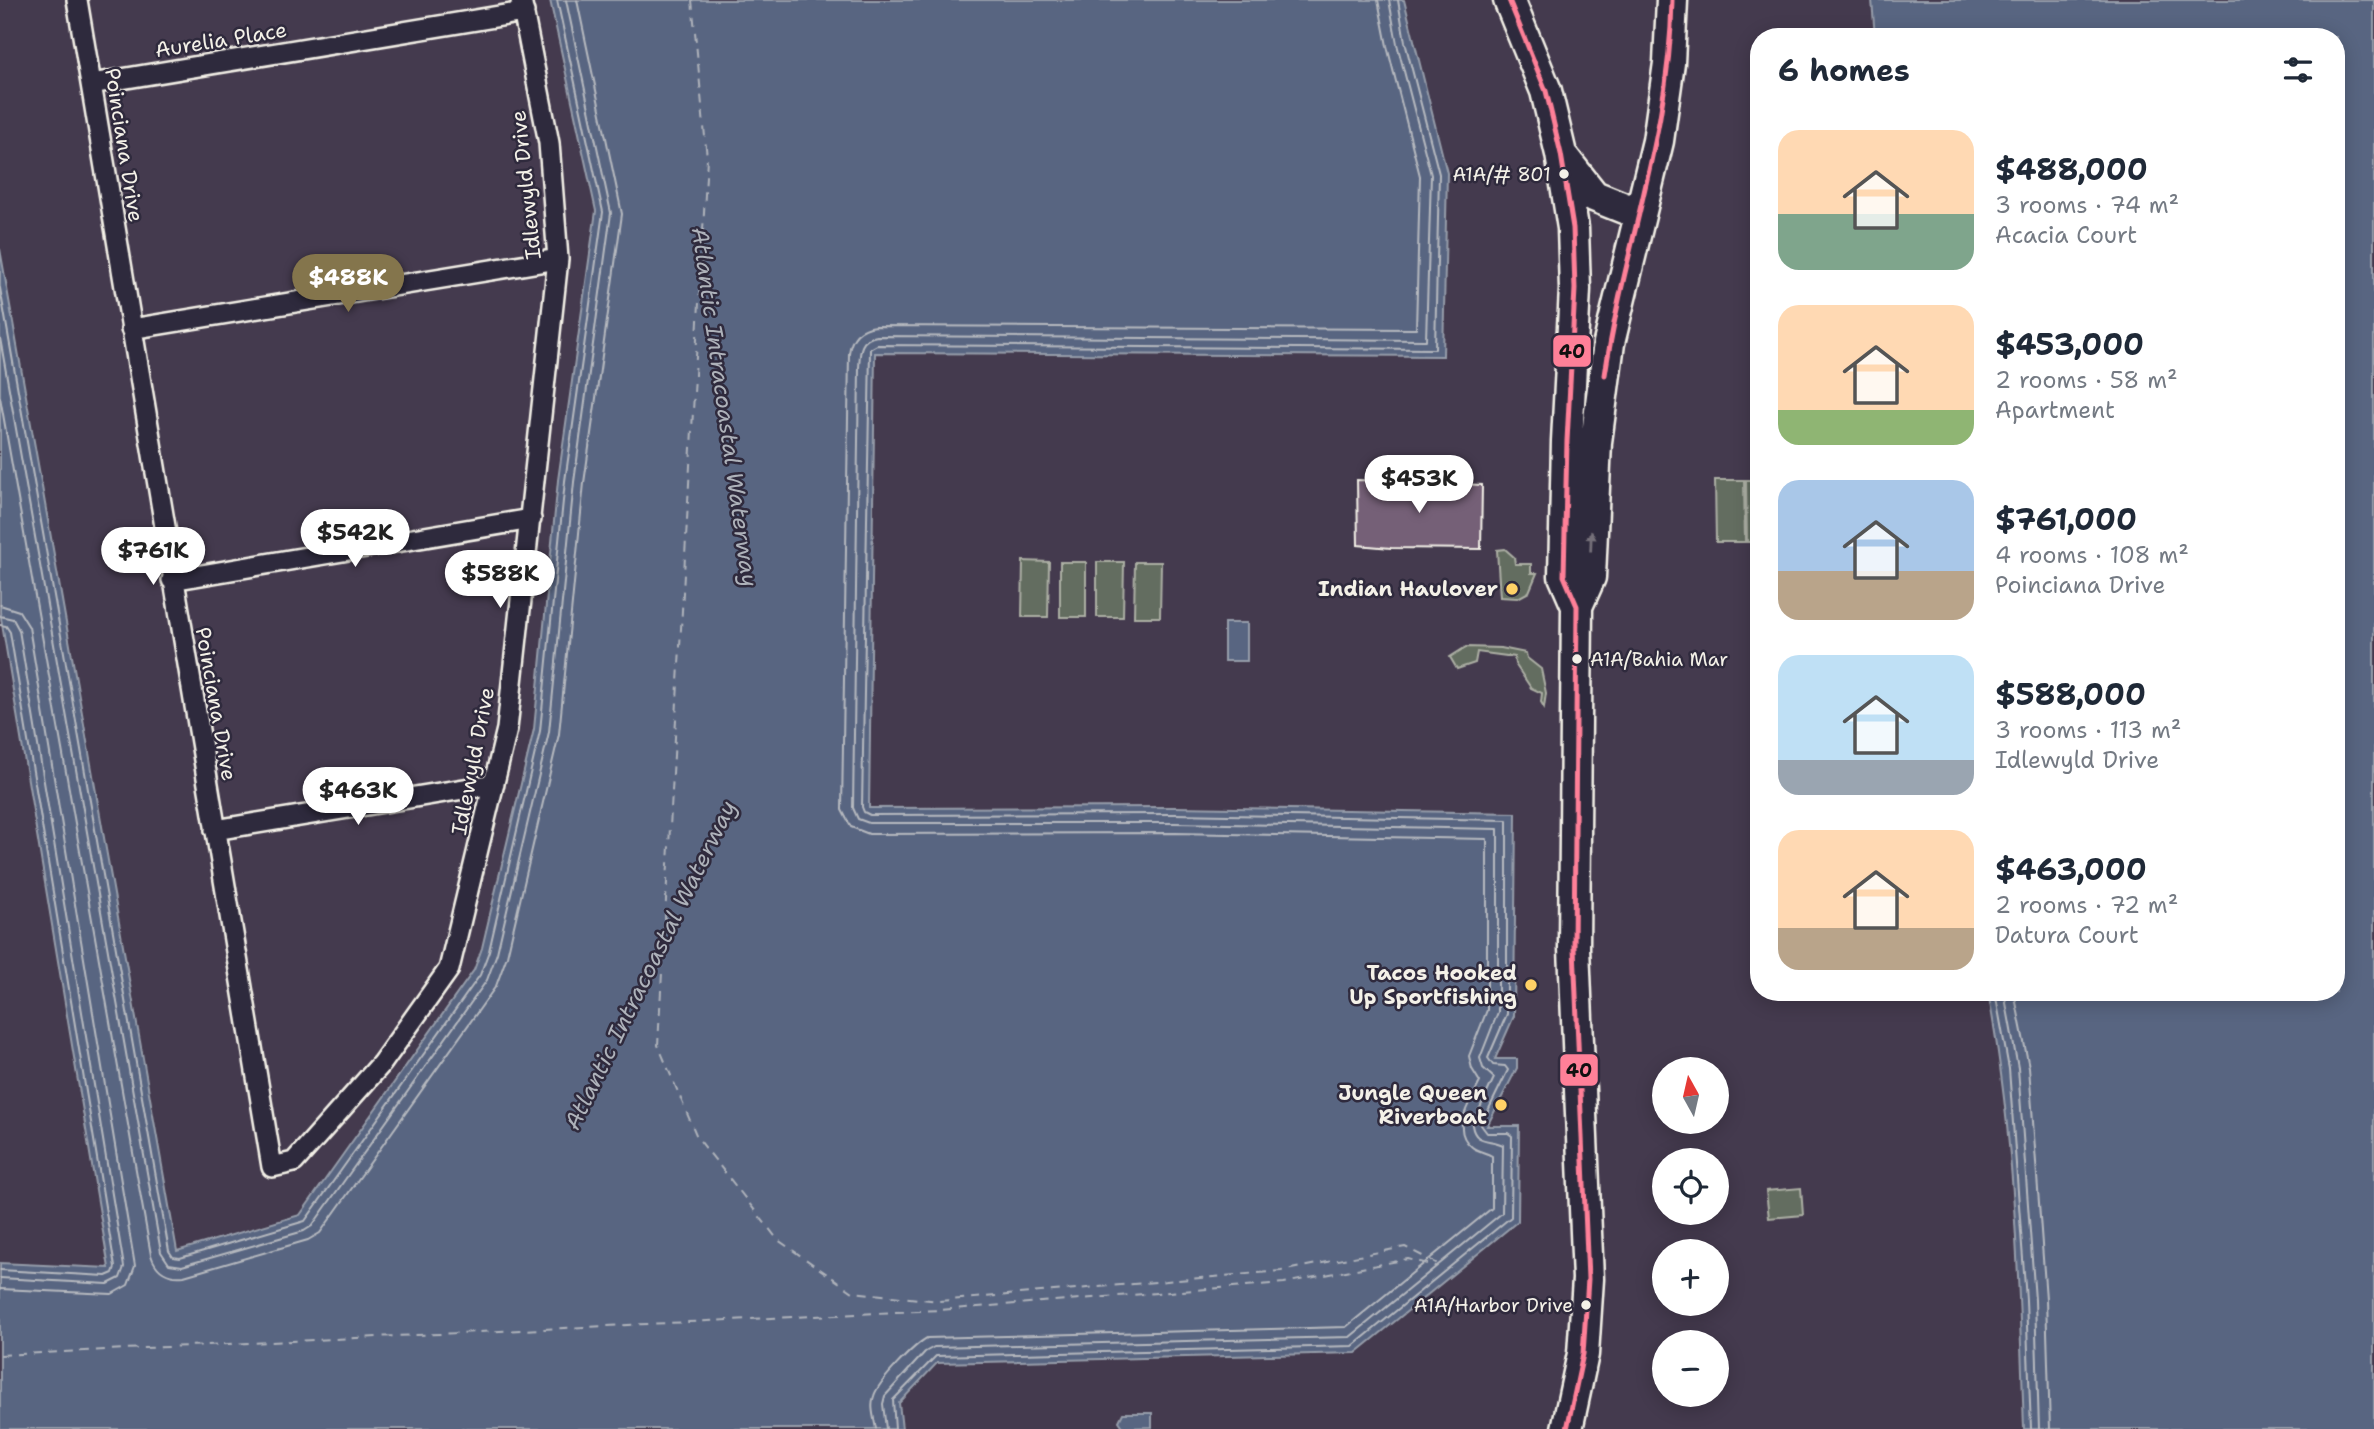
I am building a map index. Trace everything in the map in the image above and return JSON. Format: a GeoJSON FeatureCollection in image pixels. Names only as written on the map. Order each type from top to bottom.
{"type":"FeatureCollection","features":[{"type":"Feature","properties":{"kind":"main road"},"geometry":{"type":"LineString","coordinates":[[1509,0],[1539,70],[1568,163],[1575,289],[1567,441],[1564,576],[1577,606]]}},
{"type":"Feature","properties":{"kind":"main road"},"geometry":{"type":"LineString","coordinates":[[1567,1429],[1583,1354],[1588,1279],[1574,960],[1577,606],[1590,577],[1596,442],[1609,343],[1653,163],[1669,62],[1672,0]]}},
{"type":"Feature","properties":{"kind":"main road"},"geometry":{"type":"LineString","coordinates":[[1568,163],[1601,186],[1618,187],[1635,180],[1653,163]]}},
{"type":"Feature","properties":{"kind":"main road"},"geometry":{"type":"LineString","coordinates":[[1568,163],[1587,189],[1602,201],[1639,214]]}},
{"type":"Feature","properties":{"kind":"street","name":"Poinciana Drive"},"geometry":{"type":"LineString","coordinates":[[77,0],[272,1167]]}},
{"type":"Feature","properties":{"kind":"street","name":"Aurelia Place"},"geometry":{"type":"LineString","coordinates":[[91,85],[522,6]]}},
{"type":"Feature","properties":{"kind":"street","name":"Idlewyld Drive"},"geometry":{"type":"LineString","coordinates":[[272,1167],[294,1161],[382,1063],[449,969],[507,729],[558,259],[549,143],[522,6]]}},
{"type":"Feature","properties":{"kind":"street"},"geometry":{"type":"LineString","coordinates":[[131,329],[558,259]]}},
{"type":"Feature","properties":{"kind":"street"},"geometry":{"type":"LineString","coordinates":[[172,580],[531,519]]}},
{"type":"Feature","properties":{"kind":"street"},"geometry":{"type":"LineString","coordinates":[[215,830],[494,784]]}},
{"type":"Feature","properties":{"kind":"green space"},"geometry":{"type":"Polygon","coordinates":[[[1715,480],[1744,480],[1745,542],[1716,542],[1715,480]]]}},
{"type":"Feature","properties":{"kind":"green space"},"geometry":{"type":"Polygon","coordinates":[[[1746,480],[1750,480],[1750,542],[1747,542],[1746,480]]]}},
{"type":"Feature","properties":{"kind":"green space"},"geometry":{"type":"Polygon","coordinates":[[[1505,549],[1514,557],[1515,564],[1531,564],[1531,573],[1537,573],[1529,592],[1518,598],[1500,597],[1497,550],[1505,549]]]}},
{"type":"Feature","properties":{"kind":"green space"},"geometry":{"type":"Polygon","coordinates":[[[1023,561],[1049,562],[1048,617],[1022,617],[1023,561]]]}},
{"type":"Feature","properties":{"kind":"green space"},"geometry":{"type":"Polygon","coordinates":[[[1060,562],[1086,562],[1086,617],[1060,617],[1060,562]]]}},
{"type":"Feature","properties":{"kind":"green space"},"geometry":{"type":"Polygon","coordinates":[[[1097,562],[1124,562],[1123,617],[1097,617],[1097,562]]]}},
{"type":"Feature","properties":{"kind":"green space"},"geometry":{"type":"Polygon","coordinates":[[[1135,562],[1161,562],[1160,617],[1134,617],[1135,562]]]}},
{"type":"Feature","properties":{"kind":"green space"},"geometry":{"type":"Polygon","coordinates":[[[1466,647],[1501,648],[1526,653],[1527,658],[1541,669],[1546,693],[1544,707],[1541,702],[1542,693],[1531,688],[1515,664],[1514,657],[1477,652],[1475,663],[1457,669],[1450,657],[1466,647]]]}},
{"type":"Feature","properties":{"kind":"green space"},"geometry":{"type":"Polygon","coordinates":[[[1801,1188],[1803,1215],[1769,1218],[1766,1191],[1801,1188]]]}},
{"type":"Feature","properties":{"kind":"water","name":"Atlantic Intracoastal Waterway"},"geometry":{"type":"Polygon","coordinates":[[[550,0],[1404,0],[1447,173],[1443,356],[875,353],[869,808],[1175,807],[1516,813],[1514,1016],[1495,1059],[1517,1059],[1517,1068],[1487,1126],[1519,1126],[1518,1221],[1356,1353],[937,1363],[899,1403],[902,1429],[0,1429],[0,1263],[109,1268],[0,612],[0,249],[177,1251],[300,1215],[474,970],[482,948],[534,729],[558,480],[596,211],[550,0]]]}},
{"type":"Feature","properties":{"kind":"water"},"geometry":{"type":"Polygon","coordinates":[[[1872,0],[2374,0],[2374,1429],[2024,1429],[2018,1265],[2010,1155],[1990,1001],[2345,1001],[2345,28],[1874,28],[1872,0]]]}},
{"type":"Feature","properties":{"kind":"water"},"geometry":{"type":"Polygon","coordinates":[[[1224,623],[1247,623],[1247,661],[1224,661],[1224,623]]]}},
{"type":"Feature","properties":{"kind":"water"},"geometry":{"type":"Polygon","coordinates":[[[1123,1413],[1152,1413],[1152,1427],[1124,1428],[1119,1421],[1123,1413]]]}},
{"type":"Feature","properties":{"kind":"building"},"geometry":{"type":"Polygon","coordinates":[[[1357,480],[1482,485],[1481,549],[1358,545],[1357,480]]]}},
{"type":"Feature","properties":{"kind":"ferry route"},"geometry":{"type":"LineString","coordinates":[[692,0],[707,158],[658,1045],[697,1137],[778,1240],[853,1292],[939,1301],[1281,1271],[1405,1247],[1438,1264]]}},
{"type":"Feature","properties":{"kind":"ferry route"},"geometry":{"type":"LineString","coordinates":[[0,1355],[939,1310],[1284,1283],[1408,1259],[1436,1266]]}},
{"type":"Feature","properties":{"kind":"transit line","name":"40"},"geometry":{"type":"LineString","coordinates":[[1509,0],[1546,91],[1561,154],[1573,228],[1575,289],[1567,441],[1564,576],[1577,606],[1574,948],[1588,1279],[1583,1354],[1567,1429]]}},
{"type":"Feature","properties":{"kind":"transit line","name":"40"},"geometry":{"type":"LineString","coordinates":[[1605,375],[1613,327],[1655,143],[1669,49],[1672,0]]}},
{"type":"Feature","properties":{"kind":"place","name":"A1A/# 801"},"geometry":{"type":"Point","coordinates":[1564,174]}},
{"type":"Feature","properties":{"kind":"place","name":"Indian Haulover"},"geometry":{"type":"Point","coordinates":[1512,589]}},
{"type":"Feature","properties":{"kind":"place","name":"A1A/Bahia Mar"},"geometry":{"type":"Point","coordinates":[1577,659]}},
{"type":"Feature","properties":{"kind":"place","name":"Tacos Hooked Up Sportfishing"},"geometry":{"type":"Point","coordinates":[1531,985]}},
{"type":"Feature","properties":{"kind":"place","name":"Jungle Queen Riverboat"},"geometry":{"type":"Point","coordinates":[1501,1105]}},
{"type":"Feature","properties":{"kind":"place","name":"A1A/Harbor Drive"},"geometry":{"type":"Point","coordinates":[1586,1305]}}]}
